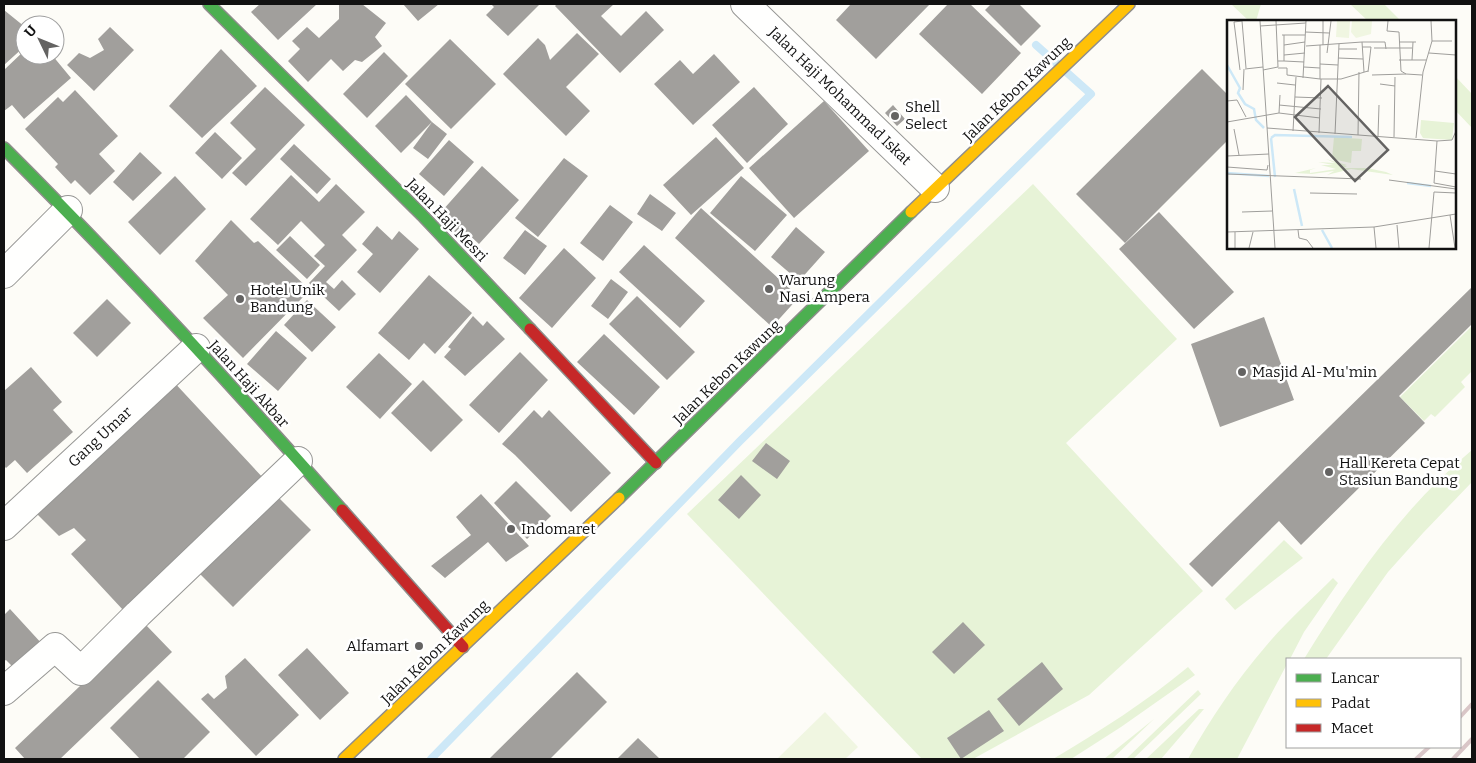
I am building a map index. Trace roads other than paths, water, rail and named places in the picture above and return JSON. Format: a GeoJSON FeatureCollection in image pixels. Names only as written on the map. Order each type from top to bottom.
{"type":"FeatureCollection","features":[{"type":"Feature","properties":{"kind":"street","name":"Jalan Haji Mesri"},"geometry":{"type":"LineString","coordinates":[[209,4],[422,215],[656,463]]}},
{"type":"Feature","properties":{"kind":"street","name":"Jalan Haji Mohammad Iskat"},"geometry":{"type":"LineString","coordinates":[[745,4],[935,188]]}},
{"type":"Feature","properties":{"kind":"street","name":"Jalan Kebon Kawung"},"geometry":{"type":"LineString","coordinates":[[344,759],[656,463],[935,188],[1128,4]]}},
{"type":"Feature","properties":{"kind":"street","name":"Jalan Haji Akbar"},"geometry":{"type":"LineString","coordinates":[[4,148],[68,210],[196,348],[463,647]]}},
{"type":"Feature","properties":{"kind":"street"},"geometry":{"type":"LineString","coordinates":[[4,274],[68,210]]}},
{"type":"Feature","properties":{"kind":"street","name":"Gang Umar"},"geometry":{"type":"LineString","coordinates":[[4,526],[196,348]]}},
{"type":"Feature","properties":{"kind":"street"},"geometry":{"type":"LineString","coordinates":[[4,691],[55,647],[81,672],[138,614],[298,461]]}},
{"type":"Feature","properties":{"kind":"waterway"},"geometry":{"type":"LineString","coordinates":[[431,759],[740,441],[1091,94],[1036,45]]}},
{"type":"Feature","properties":{"kind":"railway"},"geometry":{"type":"LineString","coordinates":[[1461,716],[1472,704]]}},
{"type":"Feature","properties":{"kind":"railway"},"geometry":{"type":"LineString","coordinates":[[1453,759],[1472,739]]}},
{"type":"Feature","properties":{"kind":"railway"},"geometry":{"type":"LineString","coordinates":[[1416,759],[1428,748]]}},
{"type":"Feature","properties":{"kind":"place","name":"Shell Select"},"geometry":{"type":"Point","coordinates":[895,116]}},
{"type":"Feature","properties":{"kind":"place","name":"Warung Nasi Ampera"},"geometry":{"type":"Point","coordinates":[769,289]}},
{"type":"Feature","properties":{"kind":"place","name":"Hotel Unik Bandung"},"geometry":{"type":"Point","coordinates":[240,299]}},
{"type":"Feature","properties":{"kind":"place","name":"Masjid Al-Mu'min"},"geometry":{"type":"Point","coordinates":[1242,372]}},
{"type":"Feature","properties":{"kind":"place","name":"Hall Kereta Cepat Stasiun Bandung"},"geometry":{"type":"Point","coordinates":[1329,472]}},
{"type":"Feature","properties":{"kind":"place","name":"Indomaret"},"geometry":{"type":"Point","coordinates":[511,529]}},
{"type":"Feature","properties":{"kind":"place","name":"Alfamart"},"geometry":{"type":"Point","coordinates":[419,646]}}]}
